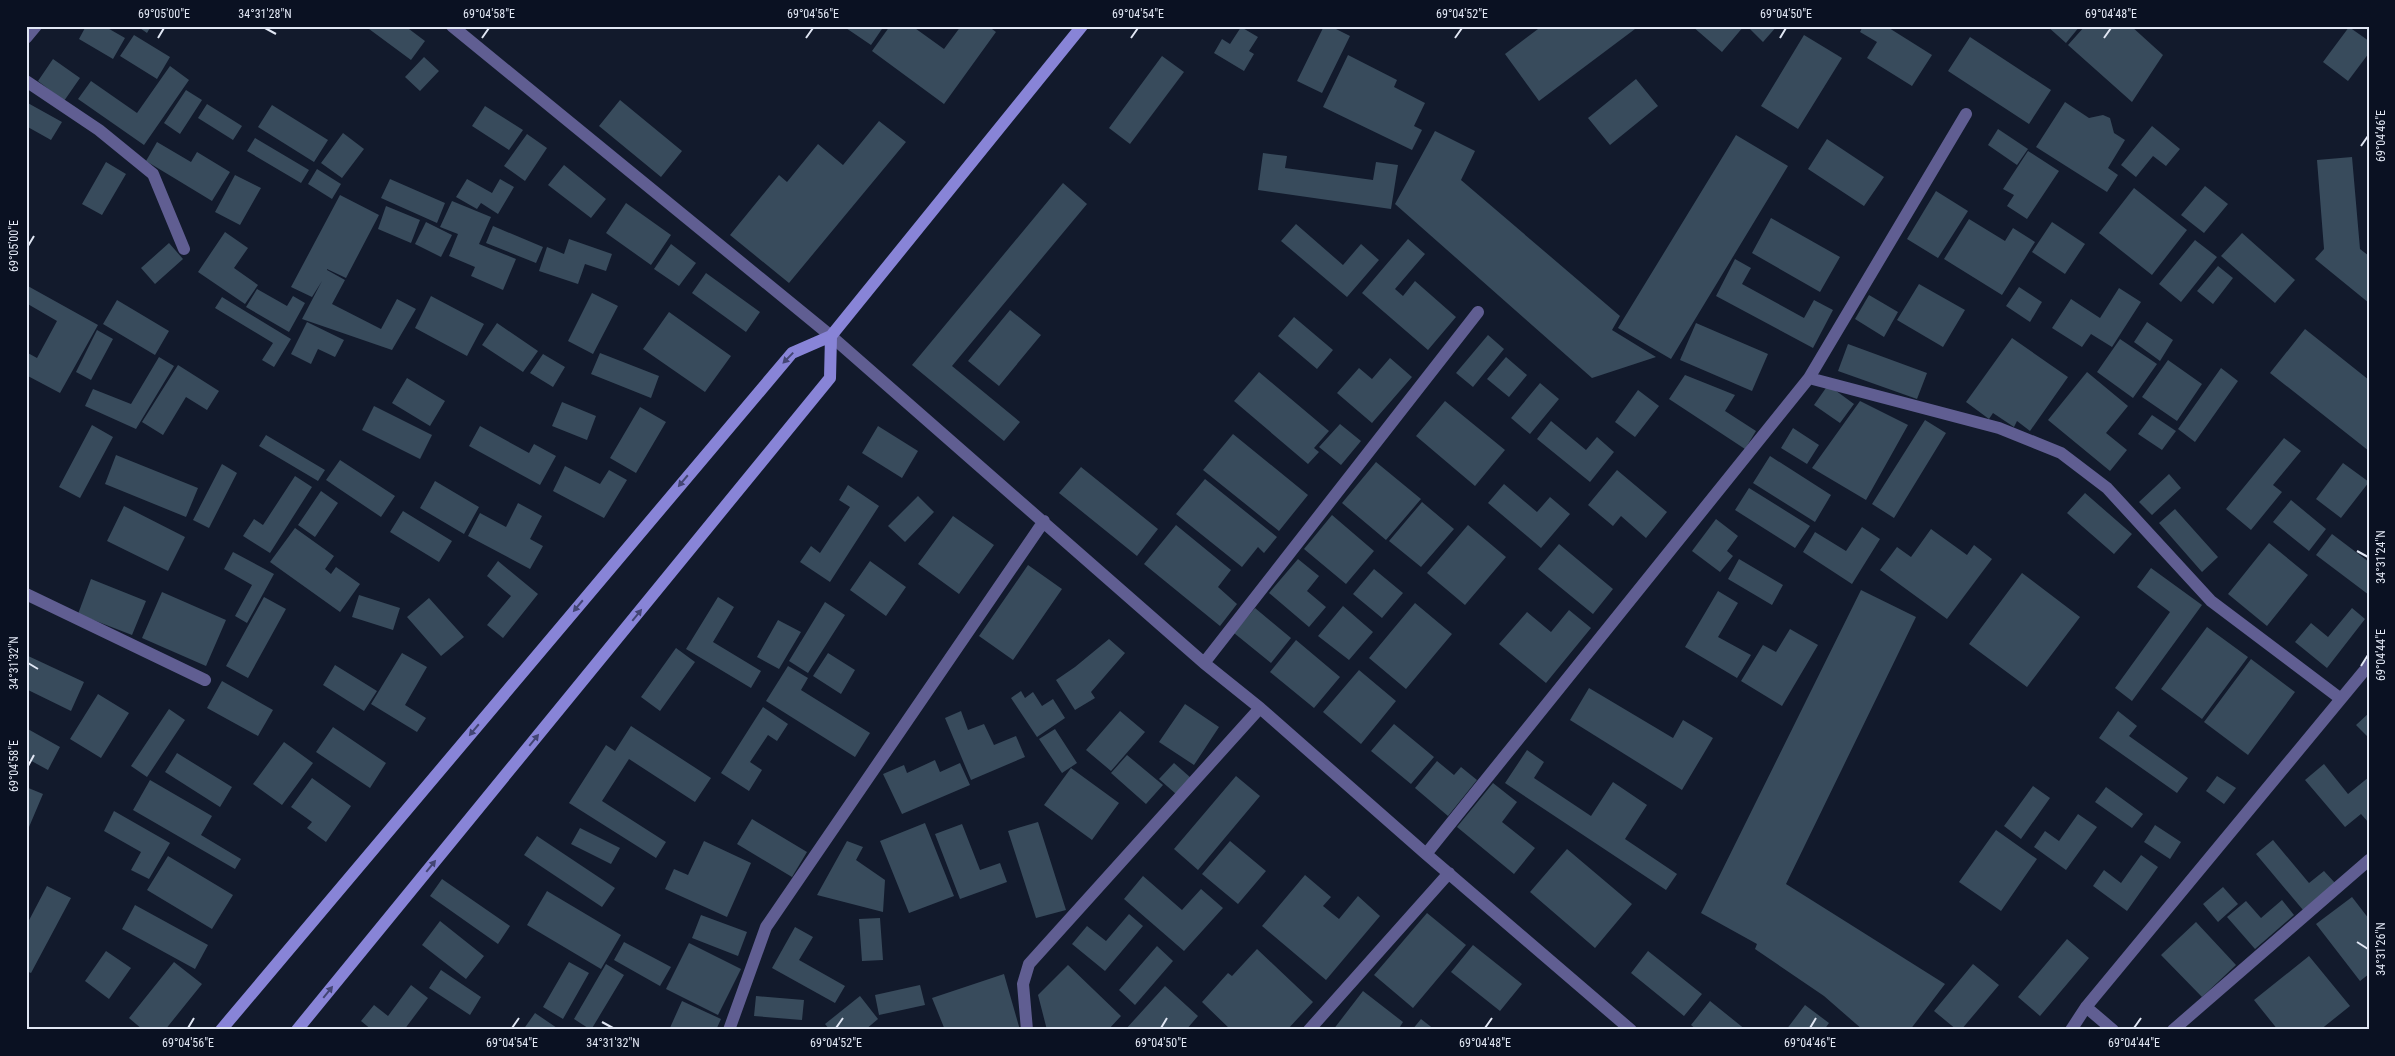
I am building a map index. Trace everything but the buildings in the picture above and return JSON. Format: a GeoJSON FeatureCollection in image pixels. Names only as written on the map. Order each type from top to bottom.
{"type":"FeatureCollection","features":[{"type":"Feature","properties":{"kind":"street"},"geometry":{"type":"LineString","coordinates":[[26,38],[36,26]]}},
{"type":"Feature","properties":{"kind":"street"},"geometry":{"type":"LineString","coordinates":[[452,26],[831,336],[1204,662],[1260,708],[1631,1030]]}},
{"type":"Feature","properties":{"kind":"street"},"geometry":{"type":"LineString","coordinates":[[220,1030],[792,353],[831,336],[1082,26]]}},
{"type":"Feature","properties":{"kind":"street"},"geometry":{"type":"LineString","coordinates":[[26,81],[100,130],[153,174],[184,249]]}},
{"type":"Feature","properties":{"kind":"street"},"geometry":{"type":"LineString","coordinates":[[1426,854],[1809,378],[1966,114]]}},
{"type":"Feature","properties":{"kind":"street"},"geometry":{"type":"LineString","coordinates":[[1204,662],[1478,312]]}},
{"type":"Feature","properties":{"kind":"street"},"geometry":{"type":"LineString","coordinates":[[297,1030],[830,378],[831,336]]}},
{"type":"Feature","properties":{"kind":"street"},"geometry":{"type":"LineString","coordinates":[[1809,378],[1999,428],[2061,453],[2107,488],[2211,601],[2341,699]]}},
{"type":"Feature","properties":{"kind":"street"},"geometry":{"type":"LineString","coordinates":[[729,1030],[766,927],[1044,521]]}},
{"type":"Feature","properties":{"kind":"street"},"geometry":{"type":"LineString","coordinates":[[26,594],[205,680]]}},
{"type":"Feature","properties":{"kind":"street"},"geometry":{"type":"LineString","coordinates":[[2072,1030],[2086,1007],[2369,665]]}},
{"type":"Feature","properties":{"kind":"street"},"geometry":{"type":"LineString","coordinates":[[1028,1030],[1023,984],[1029,964],[1260,708]]}},
{"type":"Feature","properties":{"kind":"street"},"geometry":{"type":"LineString","coordinates":[[2172,1030],[2369,860]]}},
{"type":"Feature","properties":{"kind":"street"},"geometry":{"type":"LineString","coordinates":[[1309,1030],[1449,873]]}},
{"type":"Feature","properties":{"kind":"street"},"geometry":{"type":"LineString","coordinates":[[2086,1007],[2113,1030]]}}]}
